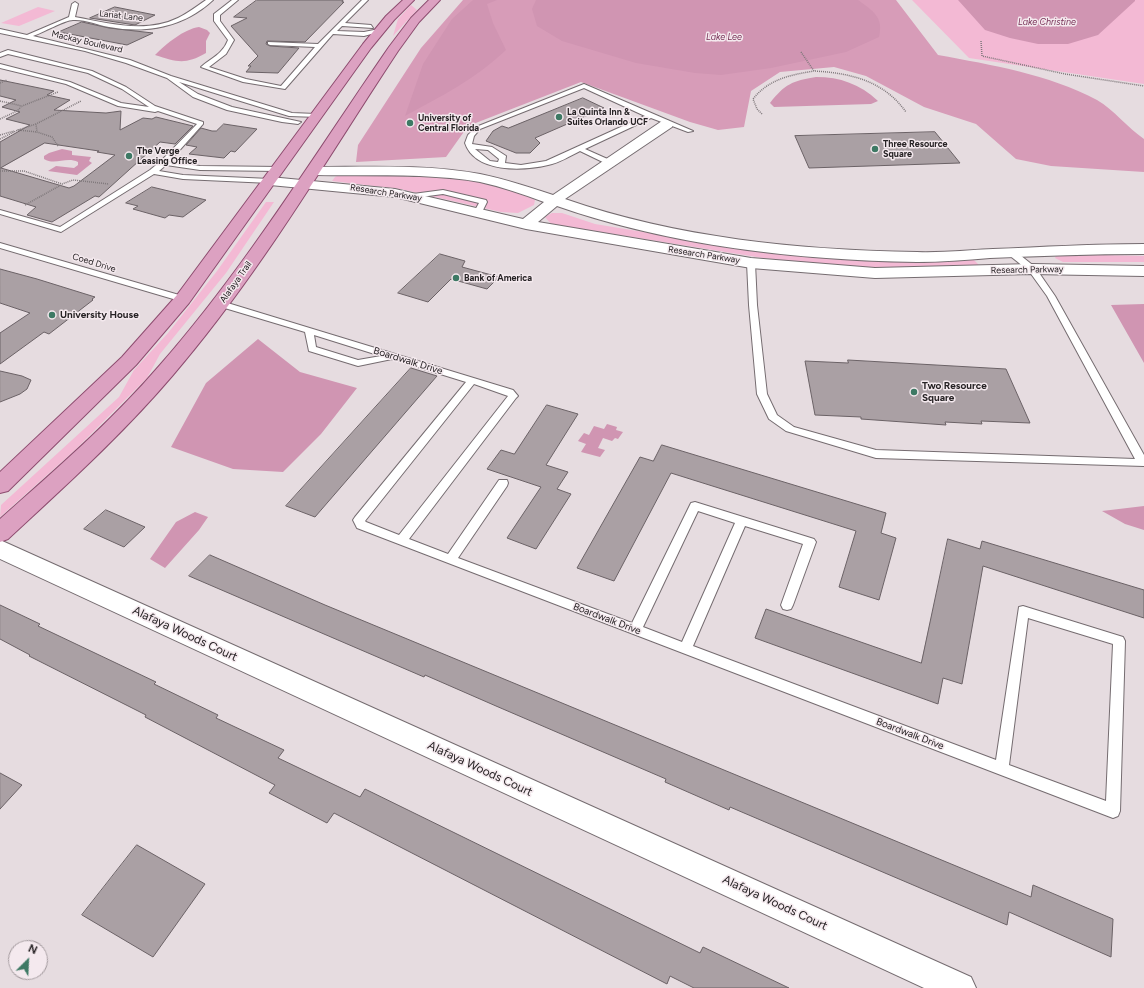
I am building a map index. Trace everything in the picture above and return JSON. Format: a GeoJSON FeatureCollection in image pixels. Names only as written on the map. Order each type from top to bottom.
{"type":"FeatureCollection","features":[{"type":"Feature","properties":{"kind":"main road"},"geometry":{"type":"LineString","coordinates":[[3,485],[129,361],[183,299],[379,31],[409,0]]}},
{"type":"Feature","properties":{"kind":"main road"},"geometry":{"type":"LineString","coordinates":[[416,0],[416,4],[425,9]]}},
{"type":"Feature","properties":{"kind":"main road","name":"Alafaya Trail"},"geometry":{"type":"LineString","coordinates":[[0,533],[88,453],[124,416],[166,371],[221,304],[397,43],[425,9],[435,0]]}},
{"type":"Feature","properties":{"kind":"street"},"geometry":{"type":"LineString","coordinates":[[526,224],[555,200],[667,124]]}},
{"type":"Feature","properties":{"kind":"street","name":"Research Parkway"},"geometry":{"type":"LineString","coordinates":[[274,175],[308,177],[453,175],[513,186],[602,217],[665,231],[734,243],[800,251],[918,257],[1090,249],[1144,250]]}},
{"type":"Feature","properties":{"kind":"street","name":"Research Parkway"},"geometry":{"type":"LineString","coordinates":[[308,177],[413,196],[526,224],[751,263],[875,273],[1032,269],[1144,271]]}},
{"type":"Feature","properties":{"kind":"street","name":"Alafaya Woods Court"},"geometry":{"type":"LineString","coordinates":[[0,549],[960,988]]}},
{"type":"Feature","properties":{"kind":"lane","name":"Lariat Lane"},"geometry":{"type":"LineString","coordinates":[[72,18],[124,27],[151,27],[178,21],[210,0]]}},
{"type":"Feature","properties":{"kind":"lane"},"geometry":{"type":"LineString","coordinates":[[235,0],[217,14],[217,21],[231,40],[229,48],[221,56],[204,67],[245,81],[283,88],[330,34],[365,0]]}},
{"type":"Feature","properties":{"kind":"lane"},"geometry":{"type":"LineString","coordinates":[[27,37],[72,18],[75,4]]}},
{"type":"Feature","properties":{"kind":"lane"},"geometry":{"type":"LineString","coordinates":[[340,24],[369,27],[379,31]]}},
{"type":"Feature","properties":{"kind":"lane","name":"Mackay Boulevard"},"geometry":{"type":"LineString","coordinates":[[0,31],[95,52],[150,68],[169,77],[291,115],[314,120]]}},
{"type":"Feature","properties":{"kind":"lane"},"geometry":{"type":"LineString","coordinates":[[330,34],[364,34],[379,31]]}},
{"type":"Feature","properties":{"kind":"lane"},"geometry":{"type":"LineString","coordinates":[[270,43],[320,46]]}},
{"type":"Feature","properties":{"kind":"lane"},"geometry":{"type":"LineString","coordinates":[[0,55],[8,52],[71,66],[124,88],[153,107],[201,123],[164,163],[153,172],[61,230],[0,212]]}},
{"type":"Feature","properties":{"kind":"lane"},"geometry":{"type":"LineString","coordinates":[[0,66],[68,83],[120,105],[166,112]]}},
{"type":"Feature","properties":{"kind":"lane","name":"Mackay Boulevard"},"geometry":{"type":"LineString","coordinates":[[169,77],[178,87],[206,100],[262,116],[314,120]]}},
{"type":"Feature","properties":{"kind":"lane"},"geometry":{"type":"LineString","coordinates":[[469,146],[471,135],[478,128],[584,86],[667,124],[690,131]]}},
{"type":"Feature","properties":{"kind":"lane"},"geometry":{"type":"LineString","coordinates":[[469,146],[488,163],[521,167],[548,163],[651,116]]}},
{"type":"Feature","properties":{"kind":"lane"},"geometry":{"type":"LineString","coordinates":[[469,146],[490,148],[503,158],[500,165]]}},
{"type":"Feature","properties":{"kind":"lane"},"geometry":{"type":"LineString","coordinates":[[581,149],[609,163]]}},
{"type":"Feature","properties":{"kind":"lane"},"geometry":{"type":"LineString","coordinates":[[164,163],[274,175]]}},
{"type":"Feature","properties":{"kind":"lane"},"geometry":{"type":"LineString","coordinates":[[153,172],[183,177],[274,175]]}},
{"type":"Feature","properties":{"kind":"lane","name":"Coed Drive"},"geometry":{"type":"LineString","coordinates":[[0,245],[183,299]]}},
{"type":"Feature","properties":{"kind":"lane"},"geometry":{"type":"LineString","coordinates":[[751,263],[752,305],[762,394],[773,417],[790,429],[876,454],[1143,463],[1051,296],[1032,269],[1012,253]]}},
{"type":"Feature","properties":{"kind":"lane","name":"Boardwalk Drive"},"geometry":{"type":"LineString","coordinates":[[221,304],[472,381],[359,520],[361,525],[1113,811],[1118,641],[1023,611],[1002,768]]}},
{"type":"Feature","properties":{"kind":"lane"},"geometry":{"type":"LineString","coordinates":[[309,331],[312,349],[358,363],[391,356]]}},
{"type":"Feature","properties":{"kind":"lane"},"geometry":{"type":"LineString","coordinates":[[338,356],[351,344]]}},
{"type":"Feature","properties":{"kind":"lane"},"geometry":{"type":"LineString","coordinates":[[402,541],[513,396],[510,392],[472,381]]}},
{"type":"Feature","properties":{"kind":"lane"},"geometry":{"type":"LineString","coordinates":[[450,560],[503,483]]}},
{"type":"Feature","properties":{"kind":"lane"},"geometry":{"type":"LineString","coordinates":[[635,630],[695,506],[810,542],[787,605]]}},
{"type":"Feature","properties":{"kind":"lane"},"geometry":{"type":"LineString","coordinates":[[685,648],[742,521]]}},
{"type":"Feature","properties":{"kind":"path"},"geometry":{"type":"LineString","coordinates":[[981,41],[982,56],[1065,74],[1144,86]]}},
{"type":"Feature","properties":{"kind":"path"},"geometry":{"type":"LineString","coordinates":[[801,52],[814,71]]}},
{"type":"Feature","properties":{"kind":"path"},"geometry":{"type":"LineString","coordinates":[[762,114],[756,108],[753,99],[760,90],[772,80],[791,74],[814,71],[835,71],[854,75],[883,89],[901,103],[906,112]]}},
{"type":"Feature","properties":{"kind":"path"},"geometry":{"type":"LineString","coordinates":[[0,119],[17,111],[22,106],[58,92]]}},
{"type":"Feature","properties":{"kind":"path"},"geometry":{"type":"LineString","coordinates":[[0,101],[22,106]]}},
{"type":"Feature","properties":{"kind":"path"},"geometry":{"type":"LineString","coordinates":[[0,135],[36,124],[80,101]]}},
{"type":"Feature","properties":{"kind":"path"},"geometry":{"type":"LineString","coordinates":[[36,124],[37,132]]}},
{"type":"Feature","properties":{"kind":"path"},"geometry":{"type":"LineString","coordinates":[[0,139],[18,130],[37,132],[52,137],[58,146]]}},
{"type":"Feature","properties":{"kind":"path"},"geometry":{"type":"LineString","coordinates":[[0,171],[15,169],[42,176],[62,184]]}},
{"type":"Feature","properties":{"kind":"path"},"geometry":{"type":"LineString","coordinates":[[25,206],[62,184],[73,180],[114,185]]}},
{"type":"Feature","properties":{"kind":"shaded area"},"geometry":{"type":"Polygon","coordinates":[[[463,0],[896,0],[938,55],[999,67],[1039,77],[1078,91],[1103,104],[1144,139],[1144,172],[1051,166],[1016,159],[976,124],[924,107],[866,76],[834,67],[780,72],[751,91],[744,127],[718,130],[690,122],[581,82],[468,126],[446,157],[356,162],[358,145],[421,48],[463,0]]]}},
{"type":"Feature","properties":{"kind":"shaded area"},"geometry":{"type":"Polygon","coordinates":[[[912,0],[1144,0],[1144,84],[969,58],[912,0]]]}},
{"type":"Feature","properties":{"kind":"shaded area"},"geometry":{"type":"Polygon","coordinates":[[[411,5],[417,10],[393,36],[398,19],[411,5]]]}},
{"type":"Feature","properties":{"kind":"shaded area"},"geometry":{"type":"Polygon","coordinates":[[[38,7],[55,11],[19,26],[1,23],[38,7]]]}},
{"type":"Feature","properties":{"kind":"shaded area"},"geometry":{"type":"Polygon","coordinates":[[[339,175],[412,176],[469,180],[517,191],[535,200],[534,205],[518,213],[501,212],[400,189],[332,181],[339,175]]]}},
{"type":"Feature","properties":{"kind":"shaded area"},"geometry":{"type":"Polygon","coordinates":[[[266,202],[274,202],[226,273],[160,354],[147,378],[75,450],[0,517],[1,505],[119,397],[134,370],[168,333],[217,271],[266,202]]]}},
{"type":"Feature","properties":{"kind":"shaded area"},"geometry":{"type":"Polygon","coordinates":[[[552,213],[562,213],[595,224],[692,240],[852,260],[934,261],[973,259],[979,265],[960,269],[864,269],[763,258],[551,224],[545,217],[552,213]]]}},
{"type":"Feature","properties":{"kind":"shaded area"},"geometry":{"type":"Polygon","coordinates":[[[1057,254],[1144,256],[1144,262],[1063,262],[1055,258],[1057,254]]]}},
{"type":"Feature","properties":{"kind":"water"},"geometry":{"type":"Polygon","coordinates":[[[473,0],[497,0],[487,4],[493,23],[506,50],[471,78],[405,116],[423,64],[452,19],[473,0]]]}},
{"type":"Feature","properties":{"kind":"water","name":"Lake Lee"},"geometry":{"type":"Polygon","coordinates":[[[536,0],[858,0],[873,11],[879,19],[880,30],[879,37],[846,52],[771,68],[721,75],[695,73],[636,63],[562,41],[537,26],[532,9],[536,0]]]}},
{"type":"Feature","properties":{"kind":"water","name":"Lake Christine"},"geometry":{"type":"Polygon","coordinates":[[[958,0],[1135,1],[1098,35],[1068,44],[1038,44],[1010,38],[985,30],[958,0]]]}},
{"type":"Feature","properties":{"kind":"water"},"geometry":{"type":"Polygon","coordinates":[[[199,27],[210,33],[206,41],[206,53],[186,61],[175,61],[155,55],[181,34],[193,28],[199,27]]]}},
{"type":"Feature","properties":{"kind":"water"},"geometry":{"type":"Polygon","coordinates":[[[816,77],[833,78],[857,86],[878,101],[871,104],[774,107],[770,103],[780,91],[790,84],[816,77]]]}},
{"type":"Feature","properties":{"kind":"water"},"geometry":{"type":"Polygon","coordinates":[[[62,149],[72,151],[72,155],[91,157],[89,161],[92,163],[77,175],[48,171],[56,166],[74,168],[78,165],[78,162],[74,160],[52,162],[44,159],[44,156],[49,153],[62,149]]]}},
{"type":"Feature","properties":{"kind":"water"},"geometry":{"type":"Polygon","coordinates":[[[1144,304],[1144,363],[1111,305],[1144,304]]]}},
{"type":"Feature","properties":{"kind":"water"},"geometry":{"type":"Polygon","coordinates":[[[258,339],[300,372],[357,388],[321,434],[283,472],[233,469],[171,447],[206,383],[258,339]]]}},
{"type":"Feature","properties":{"kind":"water"},"geometry":{"type":"Polygon","coordinates":[[[607,424],[617,427],[616,430],[623,432],[618,439],[615,438],[612,441],[603,438],[598,448],[605,450],[600,457],[581,452],[586,444],[578,441],[584,433],[589,435],[594,426],[604,429],[607,424]]]}},
{"type":"Feature","properties":{"kind":"water"},"geometry":{"type":"Polygon","coordinates":[[[1144,506],[1144,530],[1125,524],[1102,511],[1144,506]]]}},
{"type":"Feature","properties":{"kind":"water"},"geometry":{"type":"Polygon","coordinates":[[[195,512],[208,517],[199,530],[165,568],[150,559],[176,522],[195,512]]]}},
{"type":"Feature","properties":{"kind":"building"},"geometry":{"type":"Polygon","coordinates":[[[257,0],[343,0],[342,2],[344,2],[305,42],[267,41],[266,44],[270,46],[299,48],[278,73],[246,72],[251,66],[248,66],[258,56],[231,26],[247,18],[234,17],[257,0]]]}},
{"type":"Feature","properties":{"kind":"building"},"geometry":{"type":"Polygon","coordinates":[[[115,7],[155,15],[135,25],[90,18],[115,7]]]}},
{"type":"Feature","properties":{"kind":"building"},"geometry":{"type":"Polygon","coordinates":[[[82,22],[109,28],[153,33],[127,45],[59,32],[82,22]]]}},
{"type":"Feature","properties":{"kind":"building"},"geometry":{"type":"Polygon","coordinates":[[[0,80],[54,91],[47,95],[70,100],[54,110],[106,113],[121,111],[120,130],[143,118],[152,119],[156,117],[193,126],[175,144],[160,142],[99,197],[95,196],[52,222],[27,215],[36,207],[0,196],[0,142],[30,125],[6,119],[20,112],[2,107],[16,100],[0,96],[0,80]],[[45,143],[1,168],[69,188],[74,186],[115,155],[97,152],[99,151],[45,143]]]}},
{"type":"Feature","properties":{"kind":"building","name":"La Quinta Inn & Suites Orlando UCF"},"geometry":{"type":"Polygon","coordinates":[[[583,98],[604,108],[535,138],[540,143],[530,153],[516,153],[486,141],[493,131],[502,126],[508,128],[583,98]]]}},
{"type":"Feature","properties":{"kind":"building"},"geometry":{"type":"Polygon","coordinates":[[[224,124],[257,129],[235,152],[231,151],[224,158],[189,154],[197,147],[186,145],[201,128],[216,131],[224,124]]]}},
{"type":"Feature","properties":{"kind":"building","name":"Three Resource Square"},"geometry":{"type":"Polygon","coordinates":[[[935,132],[960,163],[809,168],[795,136],[935,132]]]}},
{"type":"Feature","properties":{"kind":"building"},"geometry":{"type":"Polygon","coordinates":[[[152,187],[206,200],[183,217],[169,215],[165,218],[133,209],[138,206],[126,203],[152,187]]]}},
{"type":"Feature","properties":{"kind":"building","name":"Bank of America"},"geometry":{"type":"Polygon","coordinates":[[[440,254],[465,261],[462,267],[499,277],[487,289],[451,279],[428,302],[398,293],[440,254]]]}},
{"type":"Feature","properties":{"kind":"building","name":"University House"},"geometry":{"type":"Polygon","coordinates":[[[0,269],[95,297],[49,334],[44,332],[0,364],[0,333],[30,313],[0,303],[0,269]]]}},
{"type":"Feature","properties":{"kind":"building","name":"Two Resource Square"},"geometry":{"type":"Polygon","coordinates":[[[848,360],[1006,369],[1030,423],[981,421],[982,424],[945,422],[946,425],[861,419],[861,417],[815,415],[805,361],[848,363],[848,360]]]}},
{"type":"Feature","properties":{"kind":"building"},"geometry":{"type":"Polygon","coordinates":[[[411,368],[437,376],[315,517],[286,506],[411,368]]]}},
{"type":"Feature","properties":{"kind":"building"},"geometry":{"type":"Polygon","coordinates":[[[0,371],[22,376],[31,380],[27,389],[20,394],[0,402],[0,371]]]}},
{"type":"Feature","properties":{"kind":"building"},"geometry":{"type":"Polygon","coordinates":[[[547,405],[578,414],[546,465],[568,472],[557,489],[571,494],[536,549],[507,538],[541,487],[487,469],[501,450],[514,454],[547,405]]]}},
{"type":"Feature","properties":{"kind":"building"},"geometry":{"type":"Polygon","coordinates":[[[662,445],[886,513],[881,533],[896,538],[879,600],[839,587],[856,531],[671,473],[614,581],[577,568],[640,457],[653,461],[662,445]]]}},
{"type":"Feature","properties":{"kind":"building"},"geometry":{"type":"Polygon","coordinates":[[[106,510],[145,527],[124,547],[84,529],[106,510]]]}},
{"type":"Feature","properties":{"kind":"building"},"geometry":{"type":"Polygon","coordinates":[[[948,539],[980,549],[982,541],[1144,590],[1144,618],[983,566],[962,684],[943,678],[938,704],[755,638],[766,609],[921,663],[948,539]]]}},
{"type":"Feature","properties":{"kind":"building"},"geometry":{"type":"Polygon","coordinates":[[[210,555],[325,605],[1031,897],[1033,885],[1113,919],[1111,957],[1009,912],[1007,925],[730,807],[729,810],[665,782],[666,779],[425,675],[424,677],[189,576],[210,555]]]}},
{"type":"Feature","properties":{"kind":"building"},"geometry":{"type":"Polygon","coordinates":[[[0,605],[40,624],[38,626],[156,682],[154,684],[218,715],[216,718],[284,750],[278,758],[360,797],[365,789],[700,953],[703,947],[789,988],[694,988],[670,976],[667,984],[334,813],[327,823],[269,793],[275,785],[145,717],[146,715],[29,656],[30,655],[0,639],[0,605]]]}},
{"type":"Feature","properties":{"kind":"building"},"geometry":{"type":"Polygon","coordinates":[[[0,773],[22,785],[0,809],[0,773]]]}},
{"type":"Feature","properties":{"kind":"building"},"geometry":{"type":"Polygon","coordinates":[[[137,845],[205,884],[153,957],[82,915],[137,845]]]}},
{"type":"Feature","properties":{"kind":"place","name":"La Quinta Inn & Suites Orlando UCF"},"geometry":{"type":"Point","coordinates":[559,117]}},
{"type":"Feature","properties":{"kind":"place","name":"University of Central Florida"},"geometry":{"type":"Point","coordinates":[410,123]}},
{"type":"Feature","properties":{"kind":"place","name":"Three Resource Square"},"geometry":{"type":"Point","coordinates":[875,149]}},
{"type":"Feature","properties":{"kind":"place","name":"The Verge Leasing Office"},"geometry":{"type":"Point","coordinates":[129,156]}},
{"type":"Feature","properties":{"kind":"place","name":"Bank of America"},"geometry":{"type":"Point","coordinates":[456,278]}},
{"type":"Feature","properties":{"kind":"place","name":"University House"},"geometry":{"type":"Point","coordinates":[52,315]}},
{"type":"Feature","properties":{"kind":"place","name":"Two Resource Square"},"geometry":{"type":"Point","coordinates":[914,392]}}]}
